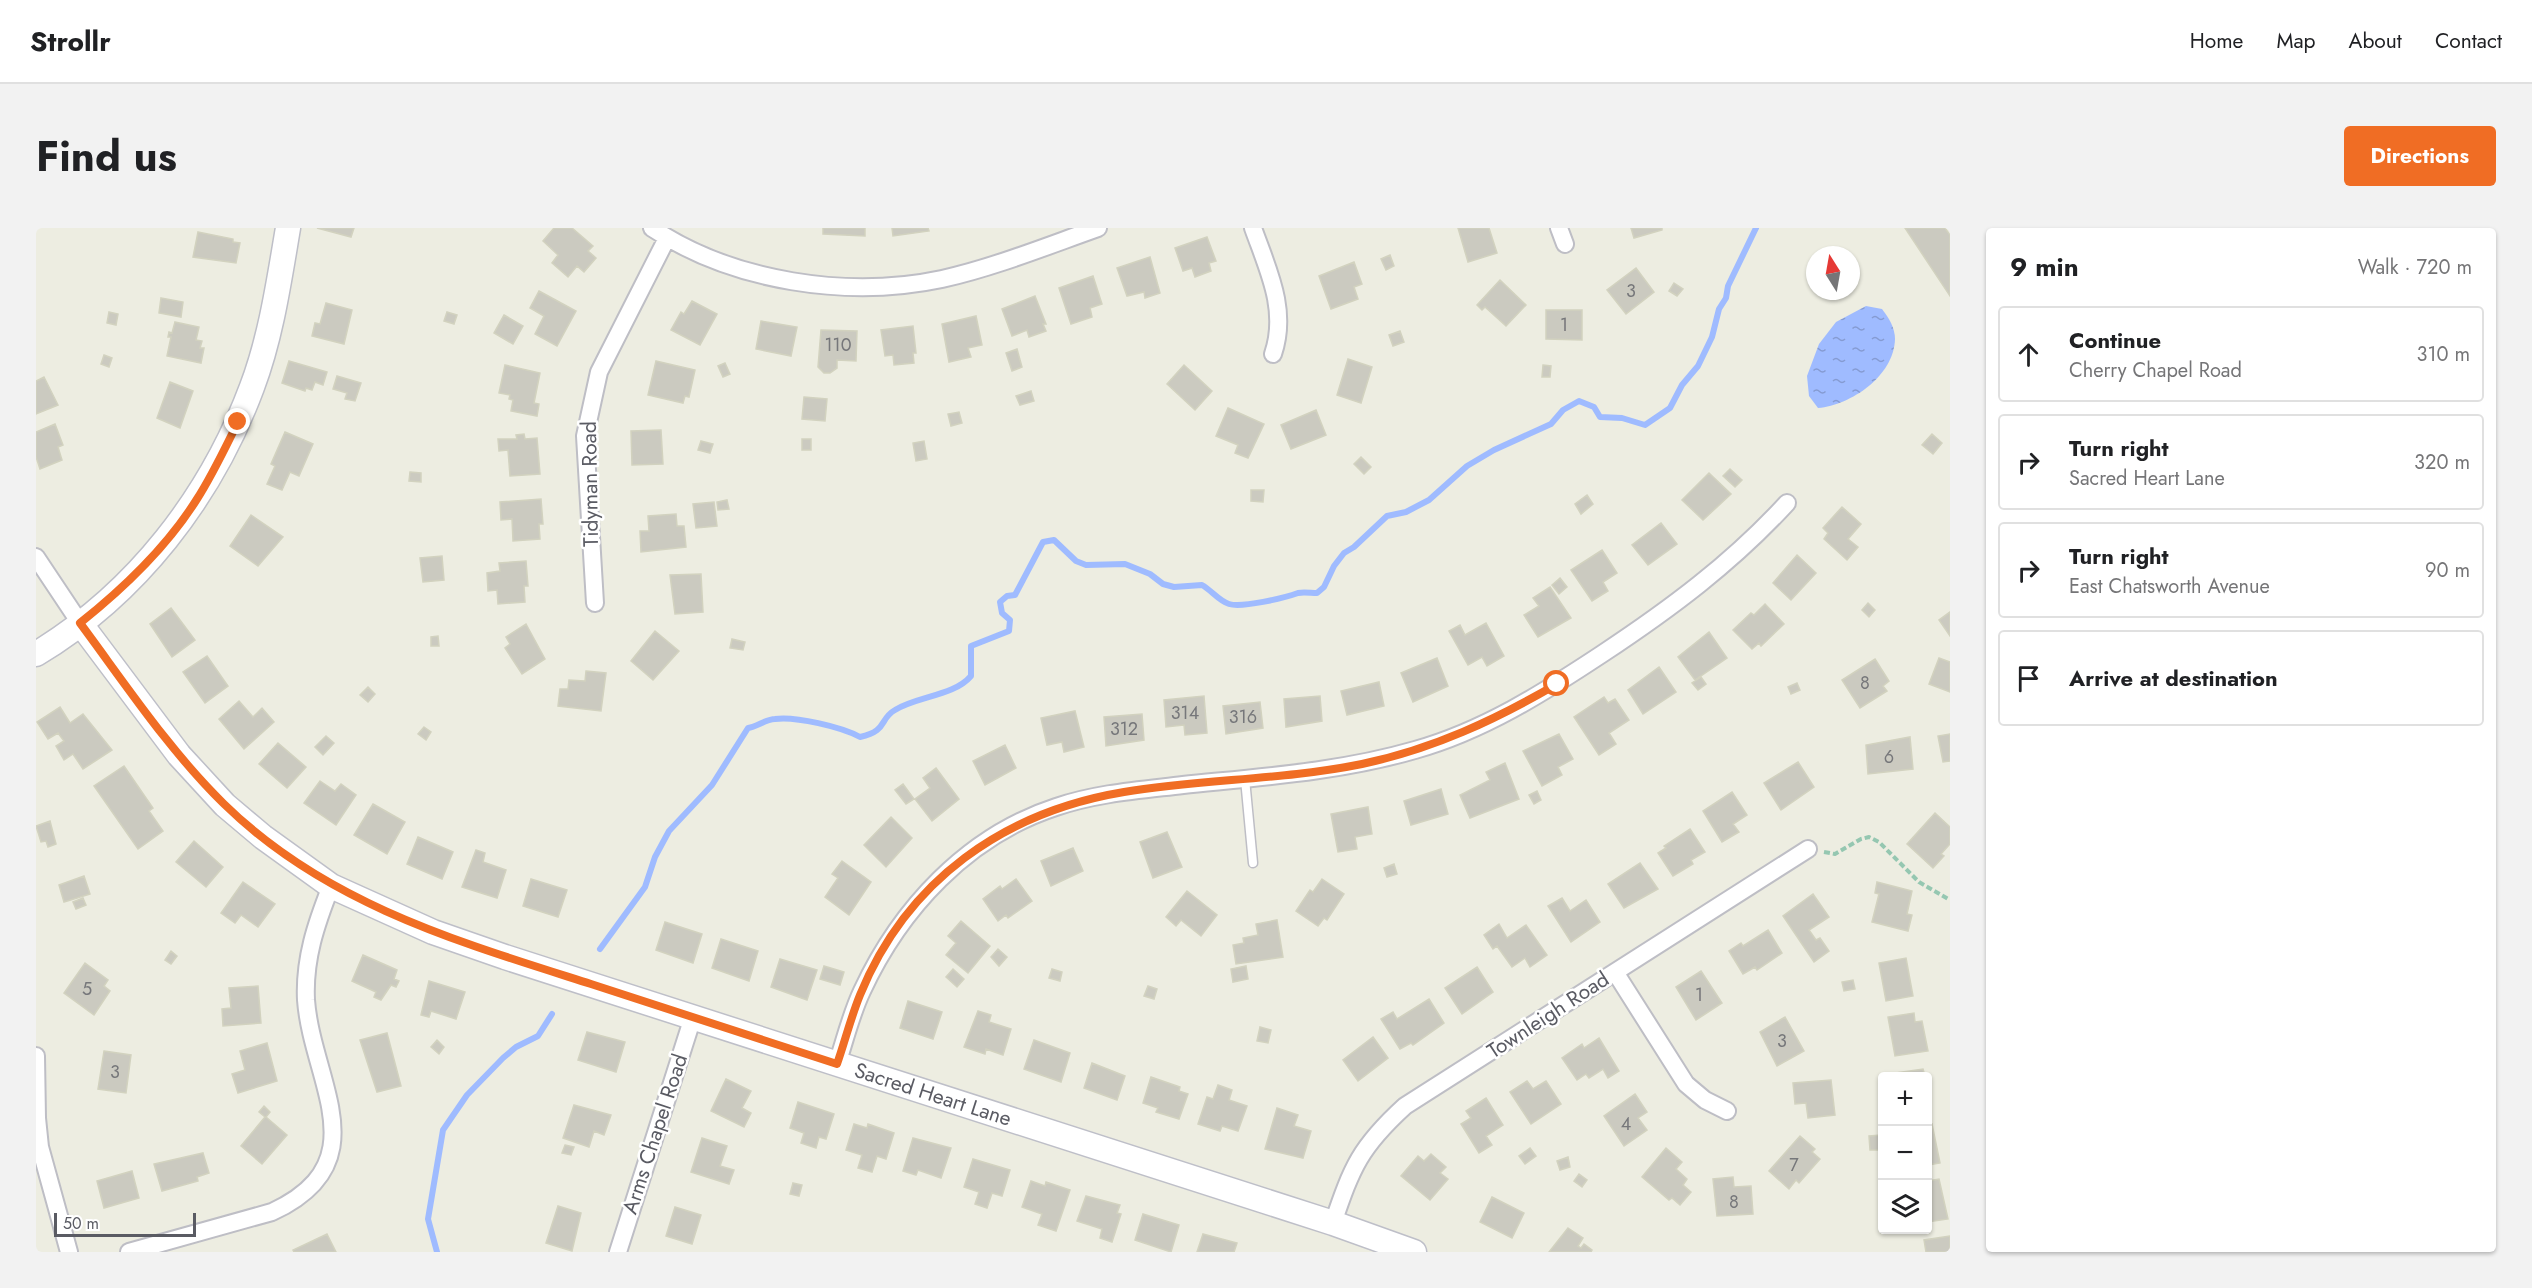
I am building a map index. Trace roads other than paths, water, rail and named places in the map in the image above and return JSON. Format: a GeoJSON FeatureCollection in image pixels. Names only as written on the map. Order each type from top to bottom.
{"type":"FeatureCollection","features":[{"type":"Feature","properties":{"kind":"street"},"geometry":{"type":"LineString","coordinates":[[36,654],[111,599],[168,538],[196,500],[217,464],[253,386],[264,350],[288,228]]}},
{"type":"Feature","properties":{"kind":"street"},"geometry":{"type":"LineString","coordinates":[[652,228],[667,238],[724,262],[769,277],[851,286],[896,286],[942,279],[1098,228]]}},
{"type":"Feature","properties":{"kind":"street"},"geometry":{"type":"LineString","coordinates":[[1253,228],[1277,297],[1280,335],[1273,354]]}},
{"type":"Feature","properties":{"kind":"street"},"geometry":{"type":"LineString","coordinates":[[1559,228],[1565,244]]}},
{"type":"Feature","properties":{"kind":"street","name":"Tidyman Road"},"geometry":{"type":"LineString","coordinates":[[595,603],[585,436],[589,412],[599,372],[667,238]]}},
{"type":"Feature","properties":{"kind":"street"},"geometry":{"type":"LineString","coordinates":[[837,1064],[861,994],[900,925],[947,871],[979,846],[1017,824],[1055,807],[1125,792],[1318,772],[1363,764],[1418,750],[1464,733],[1504,715],[1557,684],[1672,608],[1754,539],[1787,502]]}},
{"type":"Feature","properties":{"kind":"street","name":"Sacred Heart Lane"},"geometry":{"type":"LineString","coordinates":[[36,557],[80,623],[179,755],[225,805],[263,837],[331,886],[433,932],[1334,1223],[1414,1252]]}},
{"type":"Feature","properties":{"kind":"street","name":"Townleigh Road"},"geometry":{"type":"LineString","coordinates":[[1334,1223],[1349,1178],[1361,1154],[1380,1129],[1405,1106],[1808,849]]}},
{"type":"Feature","properties":{"kind":"street"},"geometry":{"type":"LineString","coordinates":[[129,1252],[272,1212],[291,1203],[309,1188],[324,1168],[333,1129],[332,1105],[311,1029],[306,1003],[306,980],[314,931],[331,886]]}},
{"type":"Feature","properties":{"kind":"street"},"geometry":{"type":"LineString","coordinates":[[1615,972],[1686,1084],[1705,1100],[1727,1111]]}},
{"type":"Feature","properties":{"kind":"street","name":"Arms Chapel Road"},"geometry":{"type":"LineString","coordinates":[[618,1252],[693,1017]]}},
{"type":"Feature","properties":{"kind":"street"},"geometry":{"type":"LineString","coordinates":[[36,1056],[40,1147],[69,1252]]}},
{"type":"Feature","properties":{"kind":"lane"},"geometry":{"type":"LineString","coordinates":[[1245,778],[1253,863]]}},
{"type":"Feature","properties":{"kind":"water"},"geometry":{"type":"Polygon","coordinates":[[[1866,306],[1882,309],[1893,327],[1895,339],[1893,352],[1887,365],[1879,376],[1857,395],[1831,406],[1818,408],[1809,396],[1807,376],[1819,344],[1836,322],[1866,306]]]}},
{"type":"Feature","properties":{"kind":"waterway"},"geometry":{"type":"LineString","coordinates":[[600,949],[645,887],[655,857],[669,831],[712,785],[748,728],[772,719],[794,719],[830,726],[860,737],[875,732],[890,713],[904,705],[946,692],[964,683],[971,676],[971,646],[1009,631],[1010,620],[1002,613],[1000,602],[1007,596],[1015,595],[1043,542],[1054,540],[1076,561],[1086,565],[1125,564],[1150,574],[1163,584],[1174,587],[1202,585],[1229,604],[1253,604],[1298,593],[1317,593],[1324,587],[1334,566],[1344,553],[1354,547],[1387,516],[1406,512],[1429,500],[1467,466],[1494,450],[1551,424],[1563,410],[1579,401],[1594,407],[1600,417],[1622,418],[1645,425],[1670,408],[1682,385],[1698,366],[1712,337],[1728,286],[1756,228]]}},
{"type":"Feature","properties":{"kind":"waterway"},"geometry":{"type":"LineString","coordinates":[[437,1252],[428,1219],[443,1130],[467,1095],[516,1047],[538,1036],[552,1014]]}}]}
